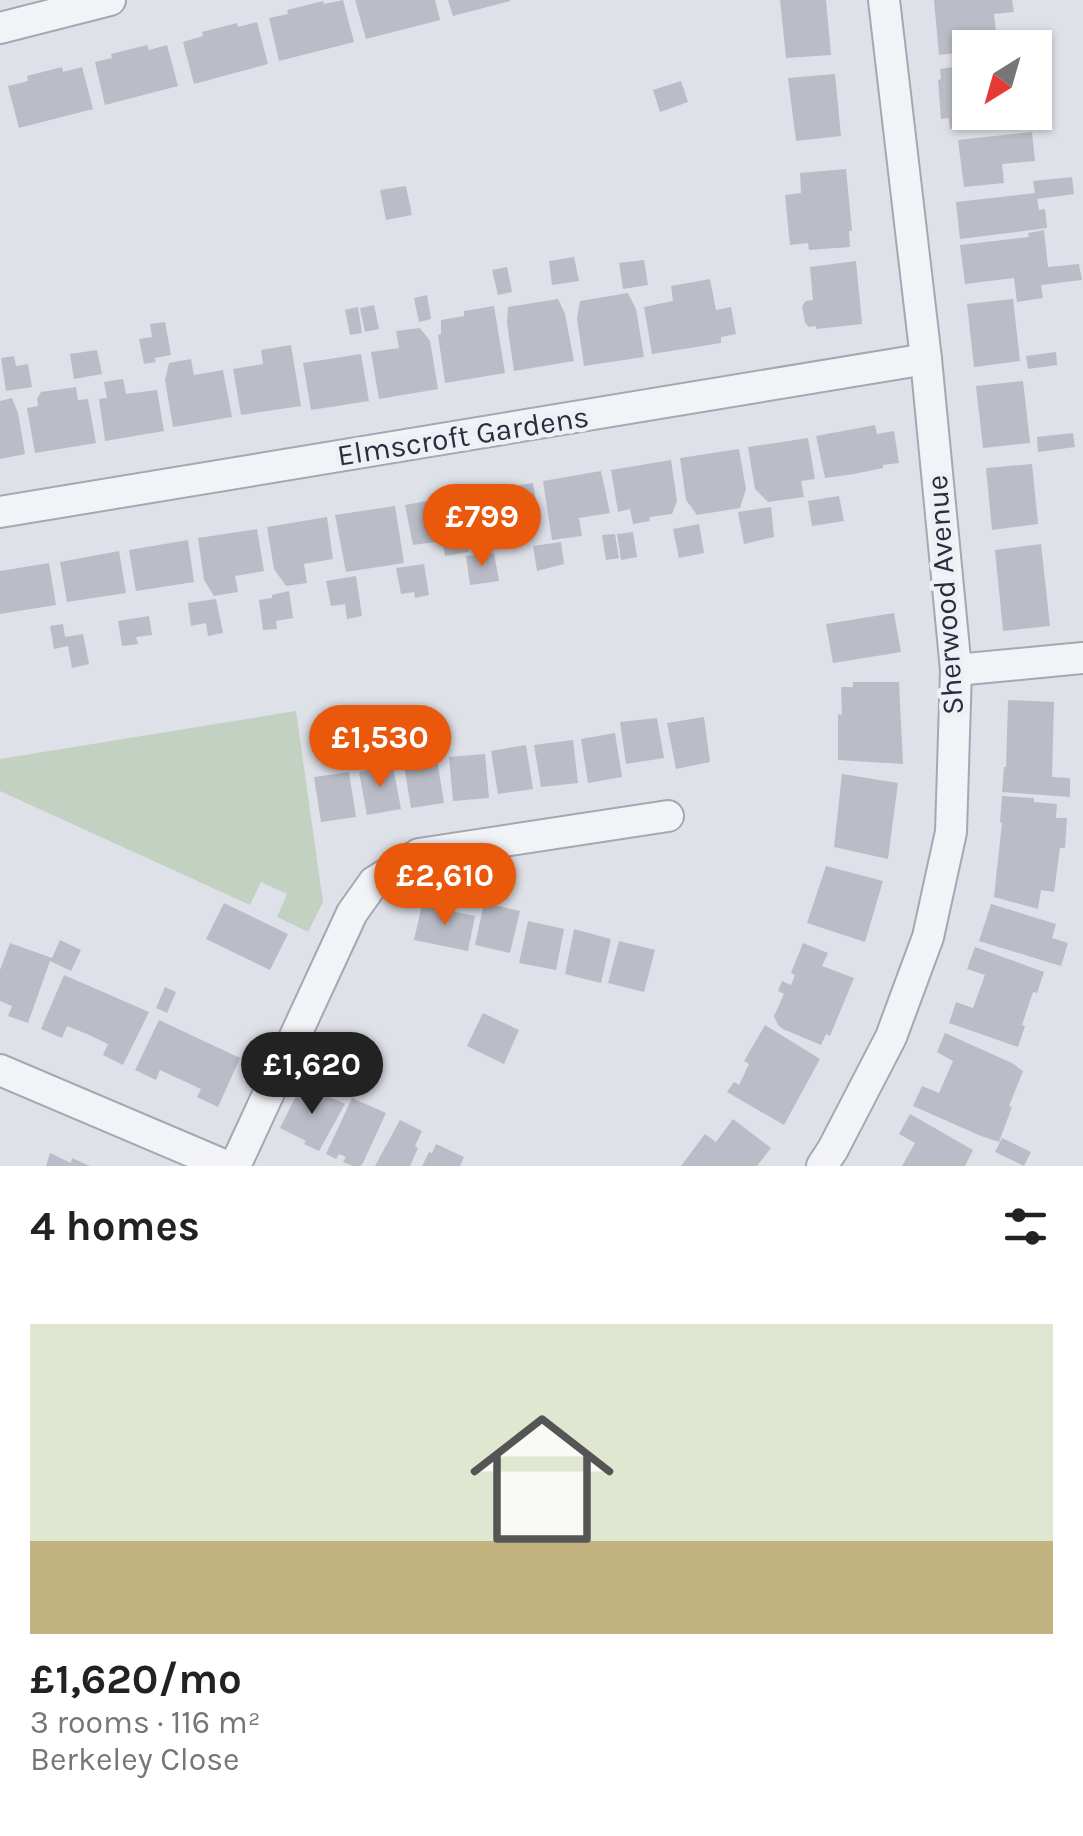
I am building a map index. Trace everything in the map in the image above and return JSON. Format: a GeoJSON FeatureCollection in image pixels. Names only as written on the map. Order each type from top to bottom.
{"type":"FeatureCollection","features":[{"type":"Feature","properties":{"kind":"street"},"geometry":{"type":"LineString","coordinates":[[0,28],[110,0]]}},
{"type":"Feature","properties":{"kind":"street","name":"Sherwood Avenue"},"geometry":{"type":"LineString","coordinates":[[822,1166],[891,1037],[928,937],[952,832],[956,670],[926,359],[884,0]]}},
{"type":"Feature","properties":{"kind":"street","name":"Elmscroft Gardens"},"geometry":{"type":"LineString","coordinates":[[0,512],[926,359]]}},
{"type":"Feature","properties":{"kind":"street"},"geometry":{"type":"LineString","coordinates":[[956,670],[1083,658]]}},
{"type":"Feature","properties":{"kind":"street"},"geometry":{"type":"LineString","coordinates":[[235,1166],[352,913],[374,882],[419,854],[668,816]]}},
{"type":"Feature","properties":{"kind":"street"},"geometry":{"type":"LineString","coordinates":[[0,1070],[226,1166]]}},
{"type":"Feature","properties":{"kind":"green space"},"geometry":{"type":"Polygon","coordinates":[[[296,711],[323,902],[308,932],[277,917],[287,894],[261,882],[250,905],[0,791],[0,759],[296,711]]]}},
{"type":"Feature","properties":{"kind":"building"},"geometry":{"type":"Polygon","coordinates":[[[343,0],[354,42],[279,61],[269,18],[323,1],[324,4],[343,0]]]}},
{"type":"Feature","properties":{"kind":"building"},"geometry":{"type":"Polygon","coordinates":[[[355,0],[435,0],[440,20],[366,39],[355,0]]]}},
{"type":"Feature","properties":{"kind":"building"},"geometry":{"type":"Polygon","coordinates":[[[448,0],[510,0],[510,1],[453,16],[448,0]]]}},
{"type":"Feature","properties":{"kind":"building"},"geometry":{"type":"Polygon","coordinates":[[[780,0],[826,0],[831,55],[786,58],[780,0]]]}},
{"type":"Feature","properties":{"kind":"building"},"geometry":{"type":"Polygon","coordinates":[[[934,0],[1012,0],[1014,12],[994,14],[996,30],[952,30],[952,53],[939,55],[934,0]]]}},
{"type":"Feature","properties":{"kind":"building"},"geometry":{"type":"Polygon","coordinates":[[[257,22],[268,64],[194,84],[183,42],[203,36],[202,32],[257,22]]]}},
{"type":"Feature","properties":{"kind":"building"},"geometry":{"type":"Polygon","coordinates":[[[147,45],[149,50],[167,45],[178,86],[105,105],[95,62],[147,45]]]}},
{"type":"Feature","properties":{"kind":"building"},"geometry":{"type":"Polygon","coordinates":[[[62,67],[63,72],[82,67],[93,109],[19,128],[8,86],[28,81],[27,76],[62,67]]]}},
{"type":"Feature","properties":{"kind":"building"},"geometry":{"type":"Polygon","coordinates":[[[952,67],[952,129],[949,118],[941,119],[940,69],[952,67]]]}},
{"type":"Feature","properties":{"kind":"building"},"geometry":{"type":"Polygon","coordinates":[[[835,74],[841,136],[796,141],[788,78],[835,74]]]}},
{"type":"Feature","properties":{"kind":"building"},"geometry":{"type":"Polygon","coordinates":[[[681,81],[688,102],[660,112],[653,90],[681,81]]]}},
{"type":"Feature","properties":{"kind":"building"},"geometry":{"type":"Polygon","coordinates":[[[1032,132],[1035,161],[1002,164],[1004,183],[964,187],[958,140],[1032,132]]]}},
{"type":"Feature","properties":{"kind":"building"},"geometry":{"type":"Polygon","coordinates":[[[846,169],[850,247],[809,250],[808,243],[790,245],[785,195],[801,193],[800,173],[846,169]]]}},
{"type":"Feature","properties":{"kind":"building"},"geometry":{"type":"Polygon","coordinates":[[[1072,177],[1074,194],[1037,199],[1039,210],[1045,209],[1047,228],[960,239],[956,202],[1035,193],[1033,181],[1072,177]]]}},
{"type":"Feature","properties":{"kind":"building"},"geometry":{"type":"Polygon","coordinates":[[[406,186],[412,215],[386,220],[380,190],[406,186]]]}},
{"type":"Feature","properties":{"kind":"building"},"geometry":{"type":"Polygon","coordinates":[[[1044,230],[1048,267],[1079,264],[1082,280],[1041,285],[1043,298],[1017,302],[1014,278],[965,284],[960,245],[1029,237],[1028,233],[1044,230]]]}},
{"type":"Feature","properties":{"kind":"building"},"geometry":{"type":"Polygon","coordinates":[[[574,257],[579,281],[552,285],[549,261],[574,257]]]}},
{"type":"Feature","properties":{"kind":"building"},"geometry":{"type":"Polygon","coordinates":[[[644,260],[648,285],[623,289],[619,263],[644,260]]]}},
{"type":"Feature","properties":{"kind":"building"},"geometry":{"type":"Polygon","coordinates":[[[856,261],[862,324],[809,327],[802,306],[813,300],[810,267],[856,261]]]}},
{"type":"Feature","properties":{"kind":"building"},"geometry":{"type":"Polygon","coordinates":[[[507,267],[512,292],[498,295],[492,270],[507,267]]]}},
{"type":"Feature","properties":{"kind":"building"},"geometry":{"type":"Polygon","coordinates":[[[710,279],[716,310],[731,307],[736,334],[721,337],[721,343],[652,354],[644,307],[673,301],[671,286],[710,279]]]}},
{"type":"Feature","properties":{"kind":"building"},"geometry":{"type":"Polygon","coordinates":[[[628,293],[636,309],[644,357],[584,366],[577,319],[580,301],[628,293]]]}},
{"type":"Feature","properties":{"kind":"building"},"geometry":{"type":"Polygon","coordinates":[[[427,295],[431,319],[419,322],[414,298],[427,295]]]}},
{"type":"Feature","properties":{"kind":"building"},"geometry":{"type":"Polygon","coordinates":[[[558,299],[565,314],[574,361],[514,371],[508,307],[558,299]]]}},
{"type":"Feature","properties":{"kind":"building"},"geometry":{"type":"Polygon","coordinates":[[[1013,299],[1020,361],[974,367],[967,304],[1013,299]]]}},
{"type":"Feature","properties":{"kind":"building"},"geometry":{"type":"Polygon","coordinates":[[[374,305],[379,329],[365,332],[360,308],[374,305]]]}},
{"type":"Feature","properties":{"kind":"building"},"geometry":{"type":"Polygon","coordinates":[[[494,306],[505,373],[445,383],[438,335],[441,320],[494,306]]]}},
{"type":"Feature","properties":{"kind":"building"},"geometry":{"type":"Polygon","coordinates":[[[358,307],[362,333],[350,335],[345,310],[358,307]]]}},
{"type":"Feature","properties":{"kind":"building"},"geometry":{"type":"Polygon","coordinates":[[[165,322],[171,355],[144,364],[139,339],[152,337],[150,324],[165,322]]]}},
{"type":"Feature","properties":{"kind":"building"},"geometry":{"type":"Polygon","coordinates":[[[420,328],[430,341],[438,389],[379,399],[371,352],[399,348],[396,331],[420,328]]]}},
{"type":"Feature","properties":{"kind":"building"},"geometry":{"type":"Polygon","coordinates":[[[291,345],[301,406],[241,415],[233,369],[263,364],[261,350],[291,345]]]}},
{"type":"Feature","properties":{"kind":"building"},"geometry":{"type":"Polygon","coordinates":[[[97,350],[102,374],[74,379],[70,354],[97,350]]]}},
{"type":"Feature","properties":{"kind":"building"},"geometry":{"type":"Polygon","coordinates":[[[1056,352],[1057,365],[1028,369],[1026,356],[1056,352]]]}},
{"type":"Feature","properties":{"kind":"building"},"geometry":{"type":"Polygon","coordinates":[[[361,354],[369,401],[311,410],[303,363],[361,354]]]}},
{"type":"Feature","properties":{"kind":"building"},"geometry":{"type":"Polygon","coordinates":[[[14,356],[16,366],[28,364],[32,387],[6,391],[1,358],[14,356]]]}},
{"type":"Feature","properties":{"kind":"building"},"geometry":{"type":"Polygon","coordinates":[[[191,359],[194,375],[223,370],[232,417],[173,427],[165,380],[169,363],[191,359]]]}},
{"type":"Feature","properties":{"kind":"building"},"geometry":{"type":"Polygon","coordinates":[[[123,379],[126,394],[157,390],[164,431],[105,441],[99,399],[107,398],[104,382],[123,379]]]}},
{"type":"Feature","properties":{"kind":"building"},"geometry":{"type":"Polygon","coordinates":[[[1023,381],[1030,443],[983,448],[976,386],[1023,381]]]}},
{"type":"Feature","properties":{"kind":"building"},"geometry":{"type":"Polygon","coordinates":[[[76,387],[78,400],[88,399],[96,443],[35,453],[27,408],[38,406],[41,392],[76,387]]]}},
{"type":"Feature","properties":{"kind":"building"},"geometry":{"type":"Polygon","coordinates":[[[12,398],[25,454],[0,459],[0,401],[12,398]]]}},
{"type":"Feature","properties":{"kind":"building"},"geometry":{"type":"Polygon","coordinates":[[[875,425],[877,434],[894,431],[899,463],[825,478],[816,436],[875,425]]]}},
{"type":"Feature","properties":{"kind":"building"},"geometry":{"type":"Polygon","coordinates":[[[1073,433],[1075,447],[1038,452],[1037,437],[1073,433]]]}},
{"type":"Feature","properties":{"kind":"building"},"geometry":{"type":"Polygon","coordinates":[[[808,438],[815,479],[801,481],[804,497],[768,502],[755,489],[748,447],[808,438]]]}},
{"type":"Feature","properties":{"kind":"building"},"geometry":{"type":"Polygon","coordinates":[[[739,449],[746,489],[740,508],[697,515],[686,500],[680,458],[739,449]]]}},
{"type":"Feature","properties":{"kind":"building"},"geometry":{"type":"Polygon","coordinates":[[[671,460],[677,501],[672,514],[633,524],[630,509],[618,512],[611,470],[671,460]]]}},
{"type":"Feature","properties":{"kind":"building"},"geometry":{"type":"Polygon","coordinates":[[[1032,464],[1038,524],[992,530],[986,468],[1032,464]]]}},
{"type":"Feature","properties":{"kind":"building"},"geometry":{"type":"Polygon","coordinates":[[[601,471],[610,513],[579,518],[582,536],[552,540],[543,481],[601,471]]]}},
{"type":"Feature","properties":{"kind":"building"},"geometry":{"type":"Polygon","coordinates":[[[533,483],[540,524],[510,530],[513,539],[492,542],[481,534],[474,493],[533,483]]]}},
{"type":"Feature","properties":{"kind":"building"},"geometry":{"type":"Polygon","coordinates":[[[464,494],[471,536],[468,552],[445,556],[442,541],[413,545],[405,505],[464,494]]]}},
{"type":"Feature","properties":{"kind":"building"},"geometry":{"type":"Polygon","coordinates":[[[839,496],[844,521],[812,526],[808,501],[839,496]]]}},
{"type":"Feature","properties":{"kind":"building"},"geometry":{"type":"Polygon","coordinates":[[[395,506],[404,563],[346,572],[335,515],[395,506]]]}},
{"type":"Feature","properties":{"kind":"building"},"geometry":{"type":"Polygon","coordinates":[[[771,507],[774,537],[744,544],[738,512],[771,507]]]}},
{"type":"Feature","properties":{"kind":"building"},"geometry":{"type":"Polygon","coordinates":[[[327,517],[333,559],[304,564],[307,583],[286,586],[274,569],[267,527],[327,517]]]}},
{"type":"Feature","properties":{"kind":"building"},"geometry":{"type":"Polygon","coordinates":[[[699,524],[704,553],[679,558],[673,529],[699,524]]]}},
{"type":"Feature","properties":{"kind":"building"},"geometry":{"type":"Polygon","coordinates":[[[257,529],[264,571],[235,576],[238,592],[214,596],[204,580],[198,538],[257,529]]]}},
{"type":"Feature","properties":{"kind":"building"},"geometry":{"type":"Polygon","coordinates":[[[633,532],[637,557],[621,560],[617,534],[633,532]]]}},
{"type":"Feature","properties":{"kind":"building"},"geometry":{"type":"Polygon","coordinates":[[[615,534],[619,558],[606,560],[602,535],[615,534]]]}},
{"type":"Feature","properties":{"kind":"building"},"geometry":{"type":"Polygon","coordinates":[[[188,540],[194,582],[136,591],[129,550],[188,540]]]}},
{"type":"Feature","properties":{"kind":"building"},"geometry":{"type":"Polygon","coordinates":[[[561,542],[564,564],[537,571],[533,546],[561,542]]]}},
{"type":"Feature","properties":{"kind":"building"},"geometry":{"type":"Polygon","coordinates":[[[1041,544],[1050,626],[1003,631],[995,550],[1041,544]]]}},
{"type":"Feature","properties":{"kind":"building"},"geometry":{"type":"Polygon","coordinates":[[[119,551],[126,593],[67,602],[60,562],[119,551]]]}},
{"type":"Feature","properties":{"kind":"building"},"geometry":{"type":"Polygon","coordinates":[[[494,553],[499,581],[470,585],[466,556],[494,553]]]}},
{"type":"Feature","properties":{"kind":"building"},"geometry":{"type":"Polygon","coordinates":[[[49,563],[56,605],[0,614],[0,571],[49,563]]]}},
{"type":"Feature","properties":{"kind":"building"},"geometry":{"type":"Polygon","coordinates":[[[424,564],[429,595],[415,598],[414,592],[401,594],[396,568],[424,564]]]}},
{"type":"Feature","properties":{"kind":"building"},"geometry":{"type":"Polygon","coordinates":[[[356,576],[362,616],[347,619],[345,604],[331,606],[326,581],[356,576]]]}},
{"type":"Feature","properties":{"kind":"building"},"geometry":{"type":"Polygon","coordinates":[[[289,591],[293,618],[276,621],[277,629],[263,630],[259,600],[289,591]]]}},
{"type":"Feature","properties":{"kind":"building"},"geometry":{"type":"Polygon","coordinates":[[[216,599],[223,633],[208,636],[206,623],[191,626],[188,603],[216,599]]]}},
{"type":"Feature","properties":{"kind":"building"},"geometry":{"type":"Polygon","coordinates":[[[894,613],[901,652],[833,663],[826,624],[894,613]]]}},
{"type":"Feature","properties":{"kind":"building"},"geometry":{"type":"Polygon","coordinates":[[[149,616],[152,635],[136,637],[138,644],[122,646],[118,621],[149,616]]]}},
{"type":"Feature","properties":{"kind":"building"},"geometry":{"type":"Polygon","coordinates":[[[63,624],[65,637],[83,634],[89,664],[72,668],[68,646],[54,649],[50,626],[63,624]]]}},
{"type":"Feature","properties":{"kind":"building"},"geometry":{"type":"Polygon","coordinates":[[[853,682],[899,682],[903,764],[838,760],[841,687],[853,687],[853,682]]]}},
{"type":"Feature","properties":{"kind":"building"},"geometry":{"type":"Polygon","coordinates":[[[1008,700],[1054,702],[1052,777],[1070,778],[1070,797],[1002,792],[1008,700]]]}},
{"type":"Feature","properties":{"kind":"building"},"geometry":{"type":"Polygon","coordinates":[[[704,717],[710,762],[676,769],[667,723],[704,717]]]}},
{"type":"Feature","properties":{"kind":"building"},"geometry":{"type":"Polygon","coordinates":[[[657,718],[664,758],[626,764],[620,722],[657,718]]]}},
{"type":"Feature","properties":{"kind":"building"},"geometry":{"type":"Polygon","coordinates":[[[615,733],[622,777],[588,783],[581,739],[615,733]]]}},
{"type":"Feature","properties":{"kind":"building"},"geometry":{"type":"Polygon","coordinates":[[[573,740],[578,783],[541,787],[534,745],[573,740]]]}},
{"type":"Feature","properties":{"kind":"building"},"geometry":{"type":"Polygon","coordinates":[[[526,745],[533,789],[498,794],[491,751],[526,745]]]}},
{"type":"Feature","properties":{"kind":"building"},"geometry":{"type":"Polygon","coordinates":[[[485,754],[489,798],[453,801],[449,757],[485,754]]]}},
{"type":"Feature","properties":{"kind":"building"},"geometry":{"type":"Polygon","coordinates":[[[437,759],[444,803],[411,808],[404,765],[437,759]]]}},
{"type":"Feature","properties":{"kind":"building"},"geometry":{"type":"Polygon","coordinates":[[[393,766],[401,809],[367,815],[359,772],[393,766]]]}},
{"type":"Feature","properties":{"kind":"building"},"geometry":{"type":"Polygon","coordinates":[[[349,772],[356,817],[321,822],[314,777],[349,772]]]}},
{"type":"Feature","properties":{"kind":"building"},"geometry":{"type":"Polygon","coordinates":[[[842,774],[898,783],[888,859],[834,847],[842,774]]]}},
{"type":"Feature","properties":{"kind":"building"},"geometry":{"type":"Polygon","coordinates":[[[1002,796],[1057,804],[1056,818],[1067,818],[1065,848],[1060,848],[1054,892],[1041,890],[1038,909],[994,897],[1002,796]]]}},
{"type":"Feature","properties":{"kind":"building"},"geometry":{"type":"Polygon","coordinates":[[[826,866],[883,881],[865,942],[807,923],[826,866]]]}},
{"type":"Feature","properties":{"kind":"building"},"geometry":{"type":"Polygon","coordinates":[[[224,903],[288,934],[270,970],[206,939],[224,903]]]}},
{"type":"Feature","properties":{"kind":"building"},"geometry":{"type":"Polygon","coordinates":[[[484,903],[520,911],[510,953],[475,945],[484,903]]]}},
{"type":"Feature","properties":{"kind":"building"},"geometry":{"type":"Polygon","coordinates":[[[991,904],[1056,924],[1052,938],[1068,943],[1061,966],[979,941],[991,904]]]}},
{"type":"Feature","properties":{"kind":"building"},"geometry":{"type":"Polygon","coordinates":[[[422,905],[475,916],[468,951],[414,940],[422,905]]]}},
{"type":"Feature","properties":{"kind":"building"},"geometry":{"type":"Polygon","coordinates":[[[528,921],[564,929],[556,970],[519,963],[528,921]]]}},
{"type":"Feature","properties":{"kind":"building"},"geometry":{"type":"Polygon","coordinates":[[[574,929],[611,939],[601,983],[565,974],[574,929]]]}},
{"type":"Feature","properties":{"kind":"building"},"geometry":{"type":"Polygon","coordinates":[[[60,940],[81,950],[71,971],[50,961],[28,1023],[8,1016],[12,1006],[0,1001],[0,970],[10,943],[52,958],[60,940]]]}},
{"type":"Feature","properties":{"kind":"building"},"geometry":{"type":"Polygon","coordinates":[[[619,941],[655,950],[644,992],[608,983],[619,941]]]}},
{"type":"Feature","properties":{"kind":"building"},"geometry":{"type":"Polygon","coordinates":[[[803,943],[828,953],[822,966],[854,978],[830,1036],[826,1034],[821,1045],[783,1029],[774,1016],[784,994],[778,991],[782,981],[791,985],[795,975],[791,973],[803,943]]]}},
{"type":"Feature","properties":{"kind":"building"},"geometry":{"type":"Polygon","coordinates":[[[975,947],[1044,972],[1037,993],[1033,992],[1018,1047],[949,1023],[956,1002],[973,1008],[985,975],[967,969],[975,947]]]}},
{"type":"Feature","properties":{"kind":"building"},"geometry":{"type":"Polygon","coordinates":[[[64,975],[149,1012],[123,1065],[103,1055],[108,1044],[87,1034],[67,1026],[62,1038],[41,1029],[64,975]]]}},
{"type":"Feature","properties":{"kind":"building"},"geometry":{"type":"Polygon","coordinates":[[[165,987],[176,992],[167,1013],[156,1008],[165,987]]]}},
{"type":"Feature","properties":{"kind":"building"},"geometry":{"type":"Polygon","coordinates":[[[483,1013],[519,1030],[504,1064],[467,1046],[483,1013]]]}},
{"type":"Feature","properties":{"kind":"building"},"geometry":{"type":"Polygon","coordinates":[[[159,1020],[240,1058],[218,1107],[197,1097],[201,1089],[160,1070],[156,1080],[135,1070],[159,1020]]]}},
{"type":"Feature","properties":{"kind":"building"},"geometry":{"type":"Polygon","coordinates":[[[765,1025],[820,1059],[784,1125],[727,1092],[734,1082],[739,1085],[749,1064],[744,1061],[765,1025]]]}},
{"type":"Feature","properties":{"kind":"building"},"geometry":{"type":"Polygon","coordinates":[[[945,1033],[1023,1071],[999,1142],[913,1106],[922,1086],[939,1093],[953,1061],[937,1052],[945,1033]]]}},
{"type":"Feature","properties":{"kind":"building"},"geometry":{"type":"Polygon","coordinates":[[[302,1084],[345,1104],[319,1151],[280,1128],[302,1084]]]}},
{"type":"Feature","properties":{"kind":"building"},"geometry":{"type":"Polygon","coordinates":[[[352,1098],[386,1113],[359,1166],[343,1162],[346,1157],[339,1154],[336,1159],[326,1154],[352,1098]]]}},
{"type":"Feature","properties":{"kind":"building"},"geometry":{"type":"Polygon","coordinates":[[[910,1114],[973,1150],[965,1166],[902,1166],[915,1143],[899,1134],[910,1114]]]}},
{"type":"Feature","properties":{"kind":"building"},"geometry":{"type":"Polygon","coordinates":[[[733,1119],[771,1148],[757,1166],[681,1166],[705,1134],[716,1142],[733,1119]]]}},
{"type":"Feature","properties":{"kind":"building"},"geometry":{"type":"Polygon","coordinates":[[[400,1120],[422,1131],[410,1166],[375,1166],[400,1120]]]}},
{"type":"Feature","properties":{"kind":"building"},"geometry":{"type":"Polygon","coordinates":[[[1002,1138],[1031,1152],[1024,1166],[995,1152],[1002,1138]]]}},
{"type":"Feature","properties":{"kind":"building"},"geometry":{"type":"Polygon","coordinates":[[[436,1144],[464,1157],[460,1166],[422,1166],[436,1144]]]}},
{"type":"Feature","properties":{"kind":"building"},"geometry":{"type":"Polygon","coordinates":[[[50,1153],[71,1163],[72,1158],[90,1166],[46,1166],[50,1153]]]}}]}
